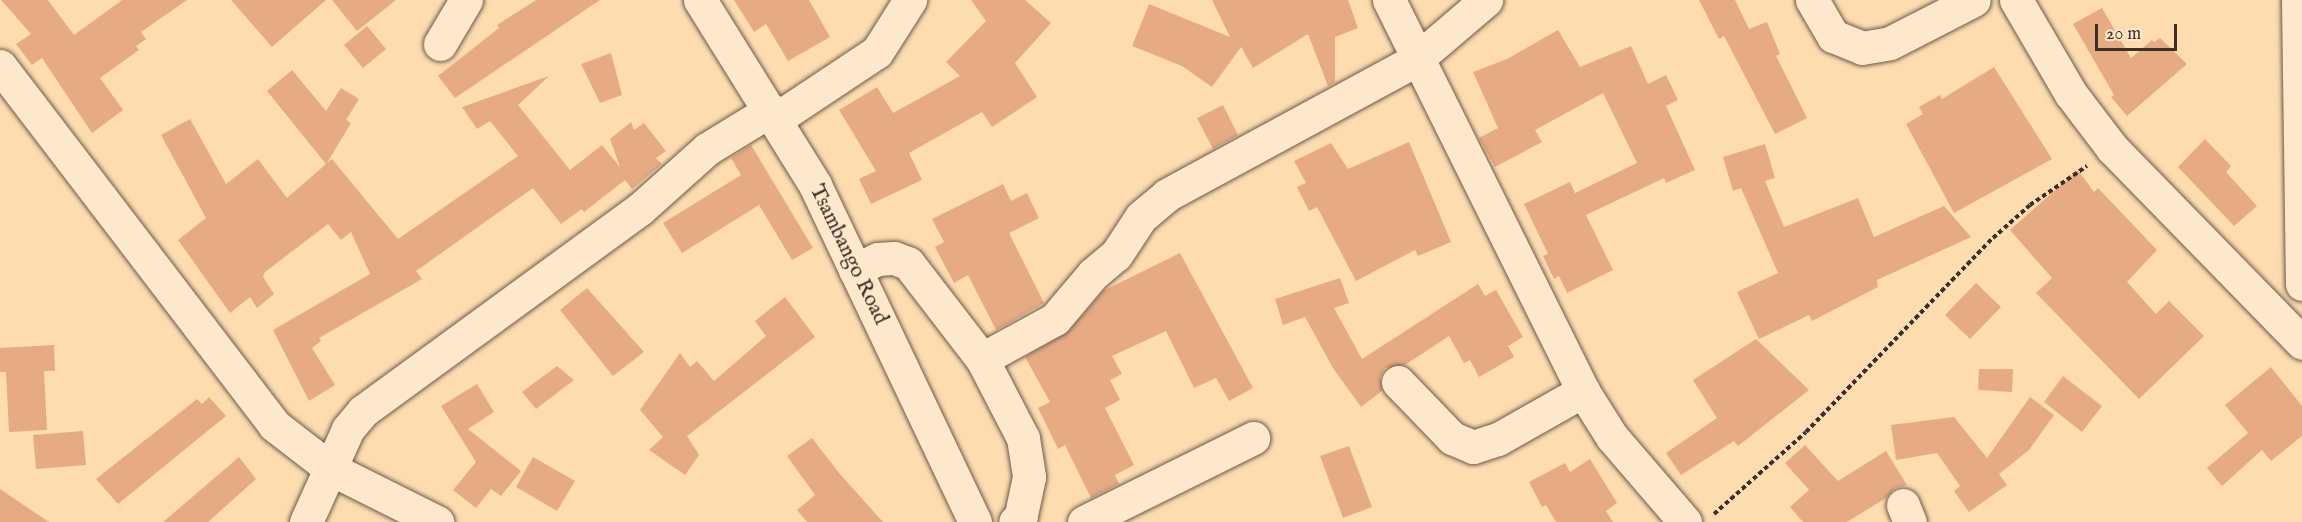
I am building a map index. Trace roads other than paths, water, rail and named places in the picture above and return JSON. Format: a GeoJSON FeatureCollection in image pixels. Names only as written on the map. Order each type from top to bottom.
{"type":"FeatureCollection","features":[{"type":"Feature","properties":{"kind":"street"},"geometry":{"type":"LineString","coordinates":[[440,44],[466,0]]}},
{"type":"Feature","properties":{"kind":"street","name":"Tsambango Road"},"geometry":{"type":"LineString","coordinates":[[700,0],[774,114],[815,185],[975,522]]}},
{"type":"Feature","properties":{"kind":"street"},"geometry":{"type":"LineString","coordinates":[[306,522],[348,429],[363,411],[640,210],[707,149],[774,114],[877,52],[910,0]]}},
{"type":"Feature","properties":{"kind":"street"},"geometry":{"type":"LineString","coordinates":[[1389,0],[1583,391],[1612,437],[1685,522]]}},
{"type":"Feature","properties":{"kind":"street"},"geometry":{"type":"LineString","coordinates":[[982,359],[1055,320],[1093,274],[1116,255],[1141,217],[1167,195],[1417,59],[1486,0]]}},
{"type":"Feature","properties":{"kind":"street"},"geometry":{"type":"LineString","coordinates":[[1812,0],[1833,36],[1862,48],[1890,43],[1974,0]]}},
{"type":"Feature","properties":{"kind":"street"},"geometry":{"type":"LineString","coordinates":[[2016,0],[2071,94],[2112,148],[2257,301],[2302,343]]}},
{"type":"Feature","properties":{"kind":"street"},"geometry":{"type":"LineString","coordinates":[[2298,0],[2302,284]]}},
{"type":"Feature","properties":{"kind":"street"},"geometry":{"type":"LineString","coordinates":[[0,66],[255,405],[274,425],[331,469],[437,522]]}},
{"type":"Feature","properties":{"kind":"street"},"geometry":{"type":"LineString","coordinates":[[855,270],[878,259],[894,258],[908,263],[982,359],[1023,438],[1029,477],[1023,520]]}},
{"type":"Feature","properties":{"kind":"street"},"geometry":{"type":"LineString","coordinates":[[1398,382],[1452,438],[1473,447],[1498,439],[1583,391]]}},
{"type":"Feature","properties":{"kind":"street"},"geometry":{"type":"LineString","coordinates":[[1084,522],[1253,438]]}}]}
